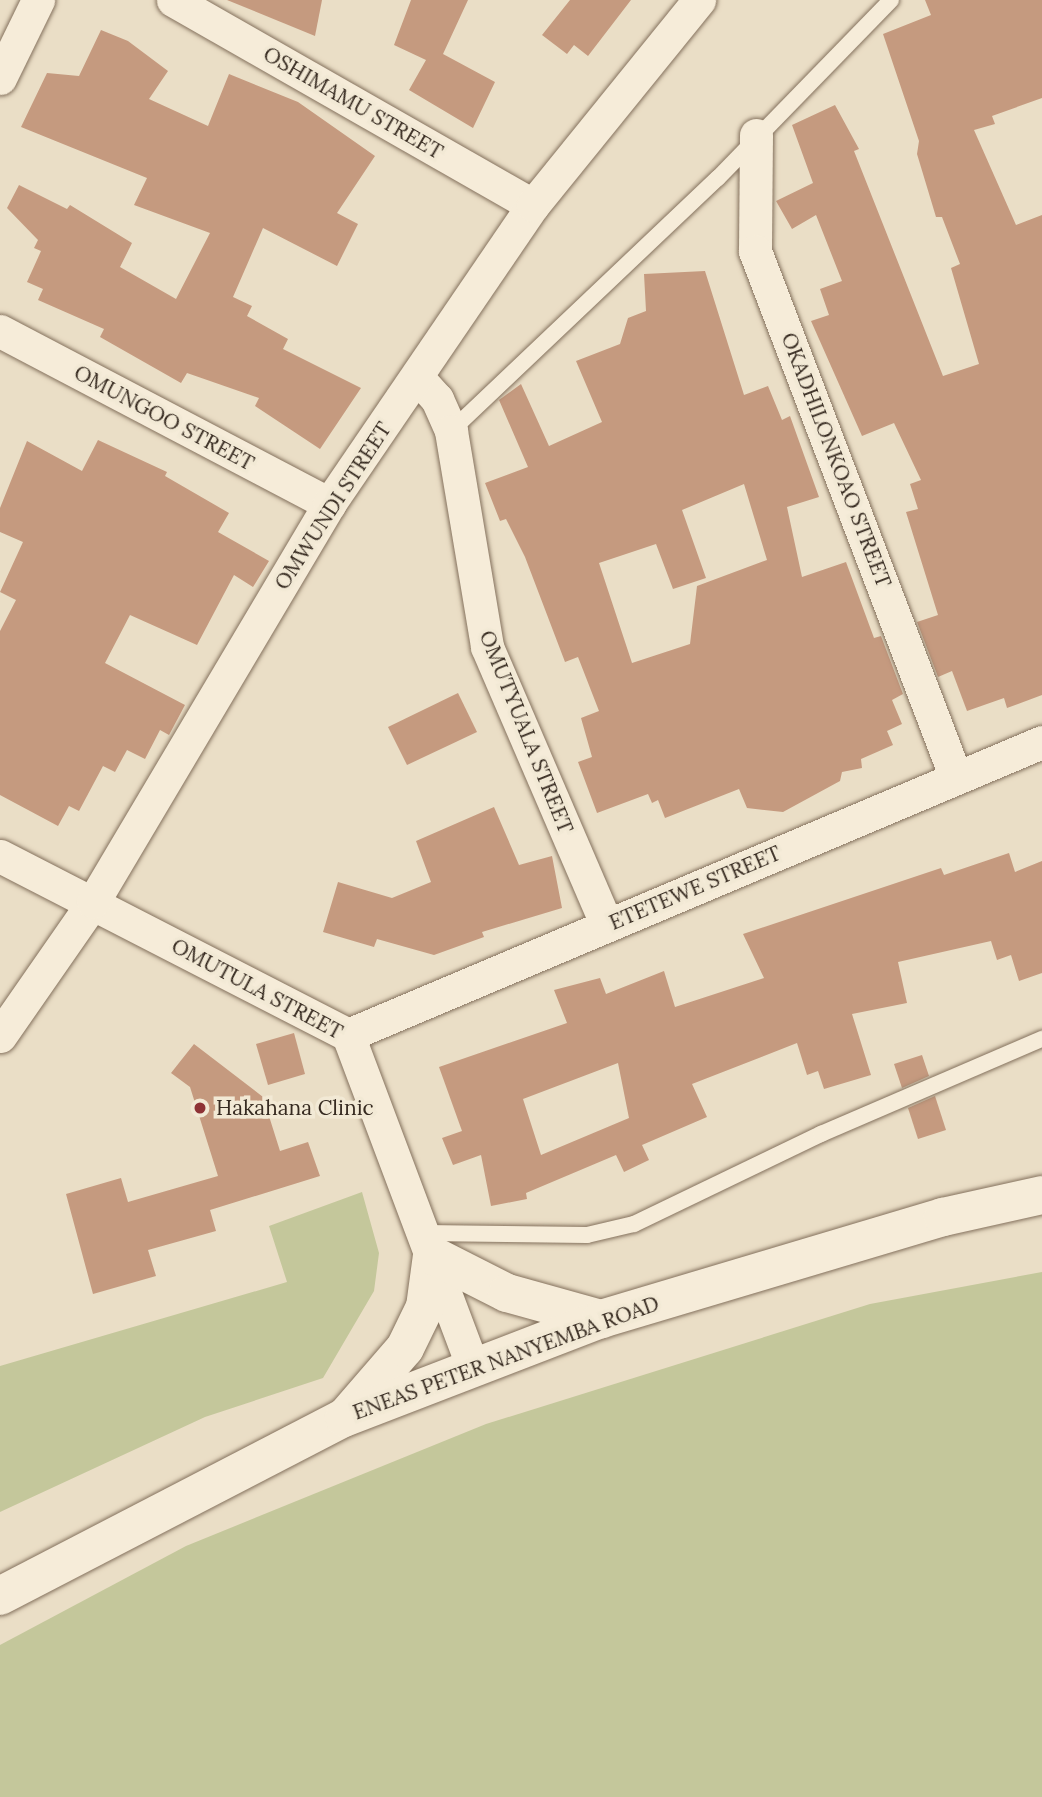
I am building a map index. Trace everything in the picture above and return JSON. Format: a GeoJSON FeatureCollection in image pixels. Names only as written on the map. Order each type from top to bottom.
{"type":"FeatureCollection","features":[{"type":"Feature","properties":{"kind":"main road","name":"ENEAS PETER NANYEMBA ROAD"},"geometry":{"type":"LineString","coordinates":[[0,1596],[344,1418],[473,1368],[601,1320],[943,1217],[1042,1195]]}},
{"type":"Feature","properties":{"kind":"main road"},"geometry":{"type":"LineString","coordinates":[[344,1418],[405,1348],[425,1307],[428,1244],[507,1293],[601,1320]]}},
{"type":"Feature","properties":{"kind":"street"},"geometry":{"type":"LineString","coordinates":[[0,78],[38,0]]}},
{"type":"Feature","properties":{"kind":"street","name":"OSHIMAMU STREET"},"geometry":{"type":"LineString","coordinates":[[173,0],[533,205]]}},
{"type":"Feature","properties":{"kind":"street","name":"OMWUNDI STREET"},"geometry":{"type":"LineString","coordinates":[[0,1036],[93,902],[329,505],[533,205],[699,0]]}},
{"type":"Feature","properties":{"kind":"street","name":"OKADHILONKOAO STREET"},"geometry":{"type":"LineString","coordinates":[[756,135],[755,251],[956,778]]}},
{"type":"Feature","properties":{"kind":"street","name":"OMUNGOO STREET"},"geometry":{"type":"LineString","coordinates":[[0,331],[329,505]]}},
{"type":"Feature","properties":{"kind":"street","name":"OMUTYUALA STREET"},"geometry":{"type":"LineString","coordinates":[[417,377],[437,398],[451,431],[487,647],[607,925]]}},
{"type":"Feature","properties":{"kind":"street","name":"ETETEWE STREET"},"geometry":{"type":"LineString","coordinates":[[348,1035],[1042,742]]}},
{"type":"Feature","properties":{"kind":"street","name":"OMUTULA STREET"},"geometry":{"type":"LineString","coordinates":[[0,856],[348,1035],[473,1368]]}},
{"type":"Feature","properties":{"kind":"lane"},"geometry":{"type":"LineString","coordinates":[[451,431],[650,245],[891,0]]}},
{"type":"Feature","properties":{"kind":"lane"},"geometry":{"type":"LineString","coordinates":[[428,1244],[587,1235],[634,1224],[821,1134],[1042,1039]]}},
{"type":"Feature","properties":{"kind":"green space"},"geometry":{"type":"Polygon","coordinates":[[[362,1192],[379,1253],[374,1291],[323,1378],[205,1417],[0,1512],[0,1366],[287,1282],[269,1226],[362,1192]]]}},
{"type":"Feature","properties":{"kind":"green space"},"geometry":{"type":"Polygon","coordinates":[[[1042,1272],[1042,1797],[0,1797],[0,1645],[186,1546],[486,1424],[870,1304],[1042,1272]]]}},
{"type":"Feature","properties":{"kind":"building"},"geometry":{"type":"Polygon","coordinates":[[[227,0],[322,0],[315,36],[227,0]]]}},
{"type":"Feature","properties":{"kind":"building"},"geometry":{"type":"Polygon","coordinates":[[[411,0],[468,0],[443,54],[495,82],[473,128],[409,90],[426,60],[394,45],[411,0]]]}},
{"type":"Feature","properties":{"kind":"building"},"geometry":{"type":"Polygon","coordinates":[[[570,0],[631,0],[588,56],[574,45],[567,54],[542,35],[570,0]]]}},
{"type":"Feature","properties":{"kind":"building"},"geometry":{"type":"Polygon","coordinates":[[[925,0],[1042,0],[1042,98],[992,116],[995,124],[974,130],[1016,225],[1042,215],[1042,695],[1007,708],[1004,698],[967,711],[952,671],[938,677],[917,622],[938,615],[906,512],[918,509],[910,484],[921,480],[894,423],[862,436],[811,321],[829,315],[820,289],[842,281],[816,215],[792,229],[776,201],[813,183],[792,125],[835,105],[859,149],[854,151],[943,376],[979,364],[951,268],[960,264],[942,217],[936,217],[917,154],[919,141],[883,34],[931,15],[925,0]]]}},
{"type":"Feature","properties":{"kind":"building"},"geometry":{"type":"Polygon","coordinates":[[[101,30],[128,41],[168,71],[149,99],[208,126],[229,74],[298,102],[375,156],[337,213],[358,224],[337,266],[263,228],[233,297],[252,306],[247,316],[288,339],[283,349],[361,388],[320,449],[255,406],[259,398],[187,373],[181,383],[100,337],[104,329],[38,300],[43,289],[27,282],[41,251],[34,248],[38,240],[7,208],[19,185],[67,209],[70,205],[132,243],[120,267],[176,299],[210,233],[134,205],[147,178],[21,127],[47,73],[79,76],[101,30]]]}},
{"type":"Feature","properties":{"kind":"building"},"geometry":{"type":"Polygon","coordinates":[[[705,271],[744,395],[768,386],[782,420],[790,416],[819,497],[787,507],[802,577],[846,562],[874,638],[881,636],[903,694],[892,700],[902,724],[887,731],[893,745],[861,759],[862,768],[842,772],[840,781],[783,812],[747,808],[739,789],[665,818],[658,800],[652,803],[648,794],[597,813],[578,762],[592,757],[581,718],[599,711],[578,657],[565,662],[525,557],[506,519],[500,521],[485,483],[528,467],[499,400],[521,384],[549,446],[602,422],[576,361],[620,344],[628,318],[646,311],[644,274],[705,271]],[[744,484],[682,510],[706,578],[673,589],[656,544],[599,563],[632,663],[690,644],[697,586],[767,560],[744,484]]]}},
{"type":"Feature","properties":{"kind":"building"},"geometry":{"type":"Polygon","coordinates":[[[98,440],[167,472],[165,476],[229,513],[218,532],[269,561],[253,587],[234,575],[197,645],[130,615],[105,663],[185,705],[169,735],[160,730],[145,759],[127,750],[115,772],[103,766],[79,811],[69,806],[58,826],[0,795],[0,631],[16,600],[0,592],[23,542],[0,532],[0,508],[27,441],[82,471],[98,440]]]}},
{"type":"Feature","properties":{"kind":"building"},"geometry":{"type":"Polygon","coordinates":[[[458,693],[477,732],[407,765],[388,727],[458,693]]]}},
{"type":"Feature","properties":{"kind":"building"},"geometry":{"type":"Polygon","coordinates":[[[494,807],[519,865],[552,856],[562,908],[482,932],[484,937],[434,955],[377,939],[374,947],[323,932],[338,882],[392,898],[431,882],[416,841],[494,807]]]}},
{"type":"Feature","properties":{"kind":"building"},"geometry":{"type":"Polygon","coordinates":[[[1009,853],[1015,872],[1042,861],[1042,973],[1019,981],[1011,955],[997,960],[991,941],[898,962],[907,1003],[852,1014],[871,1075],[824,1089],[818,1071],[807,1075],[797,1043],[692,1084],[707,1117],[642,1145],[649,1160],[624,1172],[616,1155],[526,1193],[527,1199],[491,1206],[481,1155],[453,1165],[442,1138],[462,1131],[439,1067],[567,1023],[554,990],[600,978],[606,994],[664,971],[675,1007],[764,978],[743,934],[941,868],[944,875],[1009,853]],[[618,1063],[523,1099],[541,1155],[629,1118],[618,1063]]]}},
{"type":"Feature","properties":{"kind":"building"},"geometry":{"type":"Polygon","coordinates":[[[294,1033],[305,1074],[268,1085],[256,1044],[294,1033]]]}},
{"type":"Feature","properties":{"kind":"building"},"geometry":{"type":"Polygon","coordinates":[[[194,1044],[263,1097],[280,1151],[308,1142],[320,1176],[210,1210],[216,1231],[148,1250],[156,1276],[93,1294],[66,1194],[121,1178],[128,1202],[218,1176],[190,1087],[171,1073],[194,1044]]]}},
{"type":"Feature","properties":{"kind":"building"},"geometry":{"type":"Polygon","coordinates":[[[922,1055],[929,1076],[902,1088],[894,1064],[922,1055]]]}},
{"type":"Feature","properties":{"kind":"building"},"geometry":{"type":"Polygon","coordinates":[[[935,1096],[946,1130],[918,1139],[908,1108],[935,1096]]]}},
{"type":"Feature","properties":{"kind":"place","name":"Hakahana Clinic"},"geometry":{"type":"Point","coordinates":[200,1108]}}]}
